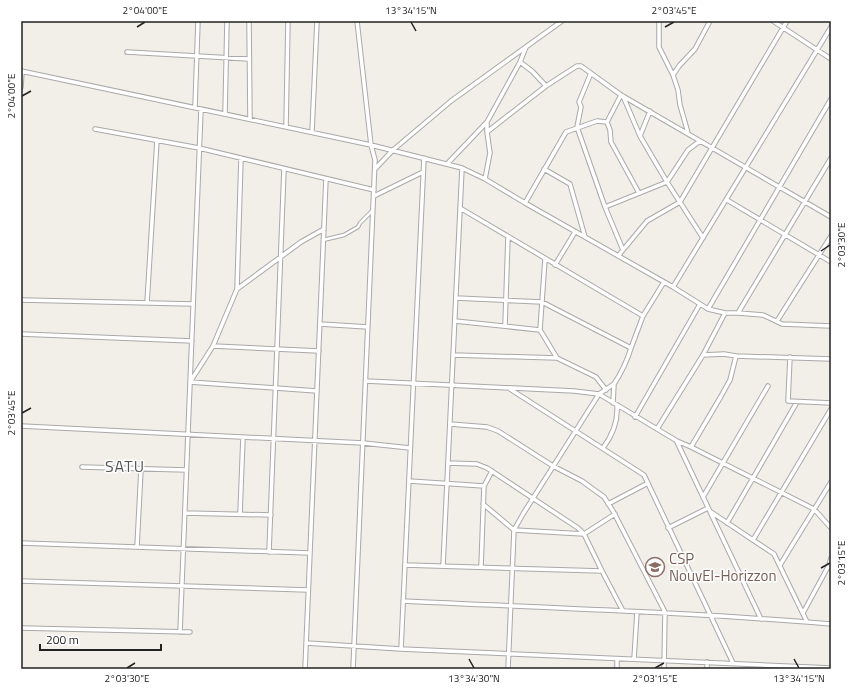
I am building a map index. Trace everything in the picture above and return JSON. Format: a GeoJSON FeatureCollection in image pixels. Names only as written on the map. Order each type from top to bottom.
{"type":"FeatureCollection","features":[{"type":"Feature","properties":{"kind":"street"},"geometry":{"type":"LineString","coordinates":[[195,108],[198,21]]}},
{"type":"Feature","properties":{"kind":"street"},"geometry":{"type":"LineString","coordinates":[[224,114],[227,21]]}},
{"type":"Feature","properties":{"kind":"street"},"geometry":{"type":"LineString","coordinates":[[249,21],[250,119]]}},
{"type":"Feature","properties":{"kind":"street"},"geometry":{"type":"LineString","coordinates":[[286,127],[288,21]]}},
{"type":"Feature","properties":{"kind":"street"},"geometry":{"type":"LineString","coordinates":[[312,132],[317,21]]}},
{"type":"Feature","properties":{"kind":"street"},"geometry":{"type":"LineString","coordinates":[[353,669],[375,169],[357,21]]}},
{"type":"Feature","properties":{"kind":"street"},"geometry":{"type":"LineString","coordinates":[[375,169],[393,150],[457,97],[562,21]]}},
{"type":"Feature","properties":{"kind":"street"},"geometry":{"type":"LineString","coordinates":[[659,21],[659,47],[673,75],[688,133]]}},
{"type":"Feature","properties":{"kind":"street"},"geometry":{"type":"LineString","coordinates":[[673,75],[678,66],[694,49],[710,21]]}},
{"type":"Feature","properties":{"kind":"street"},"geometry":{"type":"LineString","coordinates":[[773,21],[831,59]]}},
{"type":"Feature","properties":{"kind":"street"},"geometry":{"type":"LineString","coordinates":[[618,256],[647,221],[680,202],[787,21]]}},
{"type":"Feature","properties":{"kind":"street"},"geometry":{"type":"LineString","coordinates":[[673,287],[831,27]]}},
{"type":"Feature","properties":{"kind":"street"},"geometry":{"type":"LineString","coordinates":[[447,164],[487,122],[527,47]]}},
{"type":"Feature","properties":{"kind":"street"},"geometry":{"type":"LineString","coordinates":[[127,52],[249,59]]}},
{"type":"Feature","properties":{"kind":"street"},"geometry":{"type":"LineString","coordinates":[[520,62],[532,71],[546,86]]}},
{"type":"Feature","properties":{"kind":"street"},"geometry":{"type":"LineString","coordinates":[[487,132],[546,86],[577,66],[581,66],[622,95],[831,217]]}},
{"type":"Feature","properties":{"kind":"street"},"geometry":{"type":"LineString","coordinates":[[21,87],[21,71],[312,132],[393,150],[462,168],[485,179],[585,238],[673,287],[708,309],[725,313],[763,315],[782,324],[831,326]]}},
{"type":"Feature","properties":{"kind":"street"},"geometry":{"type":"LineString","coordinates":[[591,73],[579,102],[581,107],[577,128],[622,250]]}},
{"type":"Feature","properties":{"kind":"street"},"geometry":{"type":"LineString","coordinates":[[606,122],[622,95]]}},
{"type":"Feature","properties":{"kind":"street"},"geometry":{"type":"LineString","coordinates":[[622,95],[640,136],[667,182],[703,238]]}},
{"type":"Feature","properties":{"kind":"street"},"geometry":{"type":"LineString","coordinates":[[708,309],[831,99]]}},
{"type":"Feature","properties":{"kind":"street"},"geometry":{"type":"LineString","coordinates":[[180,632],[201,109]]}},
{"type":"Feature","properties":{"kind":"street"},"geometry":{"type":"LineString","coordinates":[[640,136],[650,111]]}},
{"type":"Feature","properties":{"kind":"street"},"geometry":{"type":"LineString","coordinates":[[525,203],[566,132],[597,121],[606,122]]}},
{"type":"Feature","properties":{"kind":"street"},"geometry":{"type":"LineString","coordinates":[[485,179],[490,153],[487,122]]}},
{"type":"Feature","properties":{"kind":"street"},"geometry":{"type":"LineString","coordinates":[[606,122],[610,130],[611,142],[639,193]]}},
{"type":"Feature","properties":{"kind":"street"},"geometry":{"type":"LineString","coordinates":[[95,128],[200,148],[374,190]]}},
{"type":"Feature","properties":{"kind":"street"},"geometry":{"type":"LineString","coordinates":[[147,303],[157,140]]}},
{"type":"Feature","properties":{"kind":"street"},"geometry":{"type":"LineString","coordinates":[[605,207],[667,182],[688,150],[700,141]]}},
{"type":"Feature","properties":{"kind":"street"},"geometry":{"type":"LineString","coordinates":[[190,382],[213,346],[237,289],[241,158]]}},
{"type":"Feature","properties":{"kind":"street"},"geometry":{"type":"LineString","coordinates":[[401,649],[424,158]]}},
{"type":"Feature","properties":{"kind":"street"},"geometry":{"type":"LineString","coordinates":[[738,313],[831,158]]}},
{"type":"Feature","properties":{"kind":"street"},"geometry":{"type":"LineString","coordinates":[[443,566],[462,168]]}},
{"type":"Feature","properties":{"kind":"street"},"geometry":{"type":"LineString","coordinates":[[269,552],[284,169]]}},
{"type":"Feature","properties":{"kind":"street"},"geometry":{"type":"LineString","coordinates":[[544,169],[570,184],[585,238]]}},
{"type":"Feature","properties":{"kind":"street"},"geometry":{"type":"LineString","coordinates":[[374,196],[423,172]]}},
{"type":"Feature","properties":{"kind":"street"},"geometry":{"type":"LineString","coordinates":[[305,669],[326,179]]}},
{"type":"Feature","properties":{"kind":"street"},"geometry":{"type":"LineString","coordinates":[[726,200],[831,262]]}},
{"type":"Feature","properties":{"kind":"street"},"geometry":{"type":"LineString","coordinates":[[460,208],[643,316]]}},
{"type":"Feature","properties":{"kind":"street"},"geometry":{"type":"LineString","coordinates":[[323,240],[344,235],[358,227],[374,209]]}},
{"type":"Feature","properties":{"kind":"street"},"geometry":{"type":"LineString","coordinates":[[237,289],[302,242],[324,230]]}},
{"type":"Feature","properties":{"kind":"street"},"geometry":{"type":"LineString","coordinates":[[555,265],[575,232]]}},
{"type":"Feature","properties":{"kind":"street"},"geometry":{"type":"LineString","coordinates":[[777,321],[831,236]]}},
{"type":"Feature","properties":{"kind":"street"},"geometry":{"type":"LineString","coordinates":[[505,326],[508,237]]}},
{"type":"Feature","properties":{"kind":"street"},"geometry":{"type":"LineString","coordinates":[[545,259],[540,330],[557,358]]}},
{"type":"Feature","properties":{"kind":"street"},"geometry":{"type":"LineString","coordinates":[[508,669],[514,530],[599,394],[614,384],[622,371],[643,316],[664,282]]}},
{"type":"Feature","properties":{"kind":"street"},"geometry":{"type":"LineString","coordinates":[[456,298],[542,302],[631,348]]}},
{"type":"Feature","properties":{"kind":"street"},"geometry":{"type":"LineString","coordinates":[[21,300],[193,304]]}},
{"type":"Feature","properties":{"kind":"street"},"geometry":{"type":"LineString","coordinates":[[635,417],[700,304]]}},
{"type":"Feature","properties":{"kind":"street"},"geometry":{"type":"LineString","coordinates":[[657,429],[703,355],[725,313]]}},
{"type":"Feature","properties":{"kind":"street"},"geometry":{"type":"LineString","coordinates":[[455,322],[540,330]]}},
{"type":"Feature","properties":{"kind":"street"},"geometry":{"type":"LineString","coordinates":[[320,324],[368,326]]}},
{"type":"Feature","properties":{"kind":"street"},"geometry":{"type":"LineString","coordinates":[[21,334],[192,341]]}},
{"type":"Feature","properties":{"kind":"street"},"geometry":{"type":"LineString","coordinates":[[213,346],[319,351]]}},
{"type":"Feature","properties":{"kind":"street"},"geometry":{"type":"LineString","coordinates":[[703,355],[724,354],[736,356],[831,359]]}},
{"type":"Feature","properties":{"kind":"street"},"geometry":{"type":"LineString","coordinates":[[453,355],[557,358],[596,377],[606,390]]}},
{"type":"Feature","properties":{"kind":"street"},"geometry":{"type":"LineString","coordinates":[[691,447],[730,380],[736,356]]}},
{"type":"Feature","properties":{"kind":"street"},"geometry":{"type":"LineString","coordinates":[[790,357],[788,401],[831,403]]}},
{"type":"Feature","properties":{"kind":"street"},"geometry":{"type":"LineString","coordinates":[[366,381],[574,391],[599,394],[677,441],[814,509],[831,528]]}},
{"type":"Feature","properties":{"kind":"street"},"geometry":{"type":"LineString","coordinates":[[190,382],[317,391]]}},
{"type":"Feature","properties":{"kind":"street"},"geometry":{"type":"LineString","coordinates":[[603,448],[613,430],[618,415],[615,404],[614,384]]}},
{"type":"Feature","properties":{"kind":"street"},"geometry":{"type":"LineString","coordinates":[[703,497],[722,462],[768,386]]}},
{"type":"Feature","properties":{"kind":"street"},"geometry":{"type":"LineString","coordinates":[[509,388],[644,475],[733,663]]}},
{"type":"Feature","properties":{"kind":"street"},"geometry":{"type":"LineString","coordinates":[[727,523],[797,402]]}},
{"type":"Feature","properties":{"kind":"street"},"geometry":{"type":"LineString","coordinates":[[753,540],[831,410]]}},
{"type":"Feature","properties":{"kind":"street"},"geometry":{"type":"LineString","coordinates":[[450,424],[487,427],[498,431],[553,466],[582,481],[604,497],[615,514],[665,612],[664,669]]}},
{"type":"Feature","properties":{"kind":"street"},"geometry":{"type":"LineString","coordinates":[[21,426],[315,440],[410,448]]}},
{"type":"Feature","properties":{"kind":"street"},"geometry":{"type":"LineString","coordinates":[[240,514],[243,437]]}},
{"type":"Feature","properties":{"kind":"street"},"geometry":{"type":"LineString","coordinates":[[677,441],[761,619]]}},
{"type":"Feature","properties":{"kind":"street"},"geometry":{"type":"LineString","coordinates":[[448,463],[477,464],[492,471],[578,528],[584,534],[623,611]]}},
{"type":"Feature","properties":{"kind":"street"},"geometry":{"type":"LineString","coordinates":[[82,467],[186,470]]}},
{"type":"Feature","properties":{"kind":"street"},"geometry":{"type":"LineString","coordinates":[[137,547],[141,469]]}},
{"type":"Feature","properties":{"kind":"street"},"geometry":{"type":"LineString","coordinates":[[481,567],[484,486],[492,471]]}},
{"type":"Feature","properties":{"kind":"street"},"geometry":{"type":"LineString","coordinates":[[409,481],[484,486]]}},
{"type":"Feature","properties":{"kind":"street"},"geometry":{"type":"LineString","coordinates":[[780,565],[831,482]]}},
{"type":"Feature","properties":{"kind":"street"},"geometry":{"type":"LineString","coordinates":[[608,504],[648,483]]}},
{"type":"Feature","properties":{"kind":"street"},"geometry":{"type":"LineString","coordinates":[[483,504],[514,530],[584,534],[615,514]]}},
{"type":"Feature","properties":{"kind":"street"},"geometry":{"type":"LineString","coordinates":[[709,510],[774,554],[807,622]]}},
{"type":"Feature","properties":{"kind":"street"},"geometry":{"type":"LineString","coordinates":[[668,528],[709,510]]}},
{"type":"Feature","properties":{"kind":"street"},"geometry":{"type":"LineString","coordinates":[[185,513],[271,515]]}},
{"type":"Feature","properties":{"kind":"street"},"geometry":{"type":"LineString","coordinates":[[21,543],[310,553]]}},
{"type":"Feature","properties":{"kind":"street"},"geometry":{"type":"LineString","coordinates":[[803,612],[830,565],[831,558]]}},
{"type":"Feature","properties":{"kind":"street"},"geometry":{"type":"LineString","coordinates":[[405,565],[602,571]]}},
{"type":"Feature","properties":{"kind":"street"},"geometry":{"type":"LineString","coordinates":[[21,580],[308,590]]}},
{"type":"Feature","properties":{"kind":"street"},"geometry":{"type":"LineString","coordinates":[[403,601],[511,607],[665,612],[831,624]]}},
{"type":"Feature","properties":{"kind":"street"},"geometry":{"type":"LineString","coordinates":[[634,659],[637,612]]}},
{"type":"Feature","properties":{"kind":"street"},"geometry":{"type":"LineString","coordinates":[[21,628],[190,632]]}},
{"type":"Feature","properties":{"kind":"street"},"geometry":{"type":"LineString","coordinates":[[306,643],[401,649],[831,668]]}},
{"type":"Feature","properties":{"kind":"street"},"geometry":{"type":"LineString","coordinates":[[617,658],[617,669]]}},
{"type":"Feature","properties":{"kind":"street"},"geometry":{"type":"LineString","coordinates":[[707,662],[707,669]]}},
{"type":"Feature","properties":{"kind":"place","name":"CSP NouvEl-Horizzon"},"geometry":{"type":"Point","coordinates":[655,567]}},
{"type":"Feature","properties":{"kind":"district","name":"SATU"},"geometry":{"type":"Point","coordinates":[125,466]}}]}
